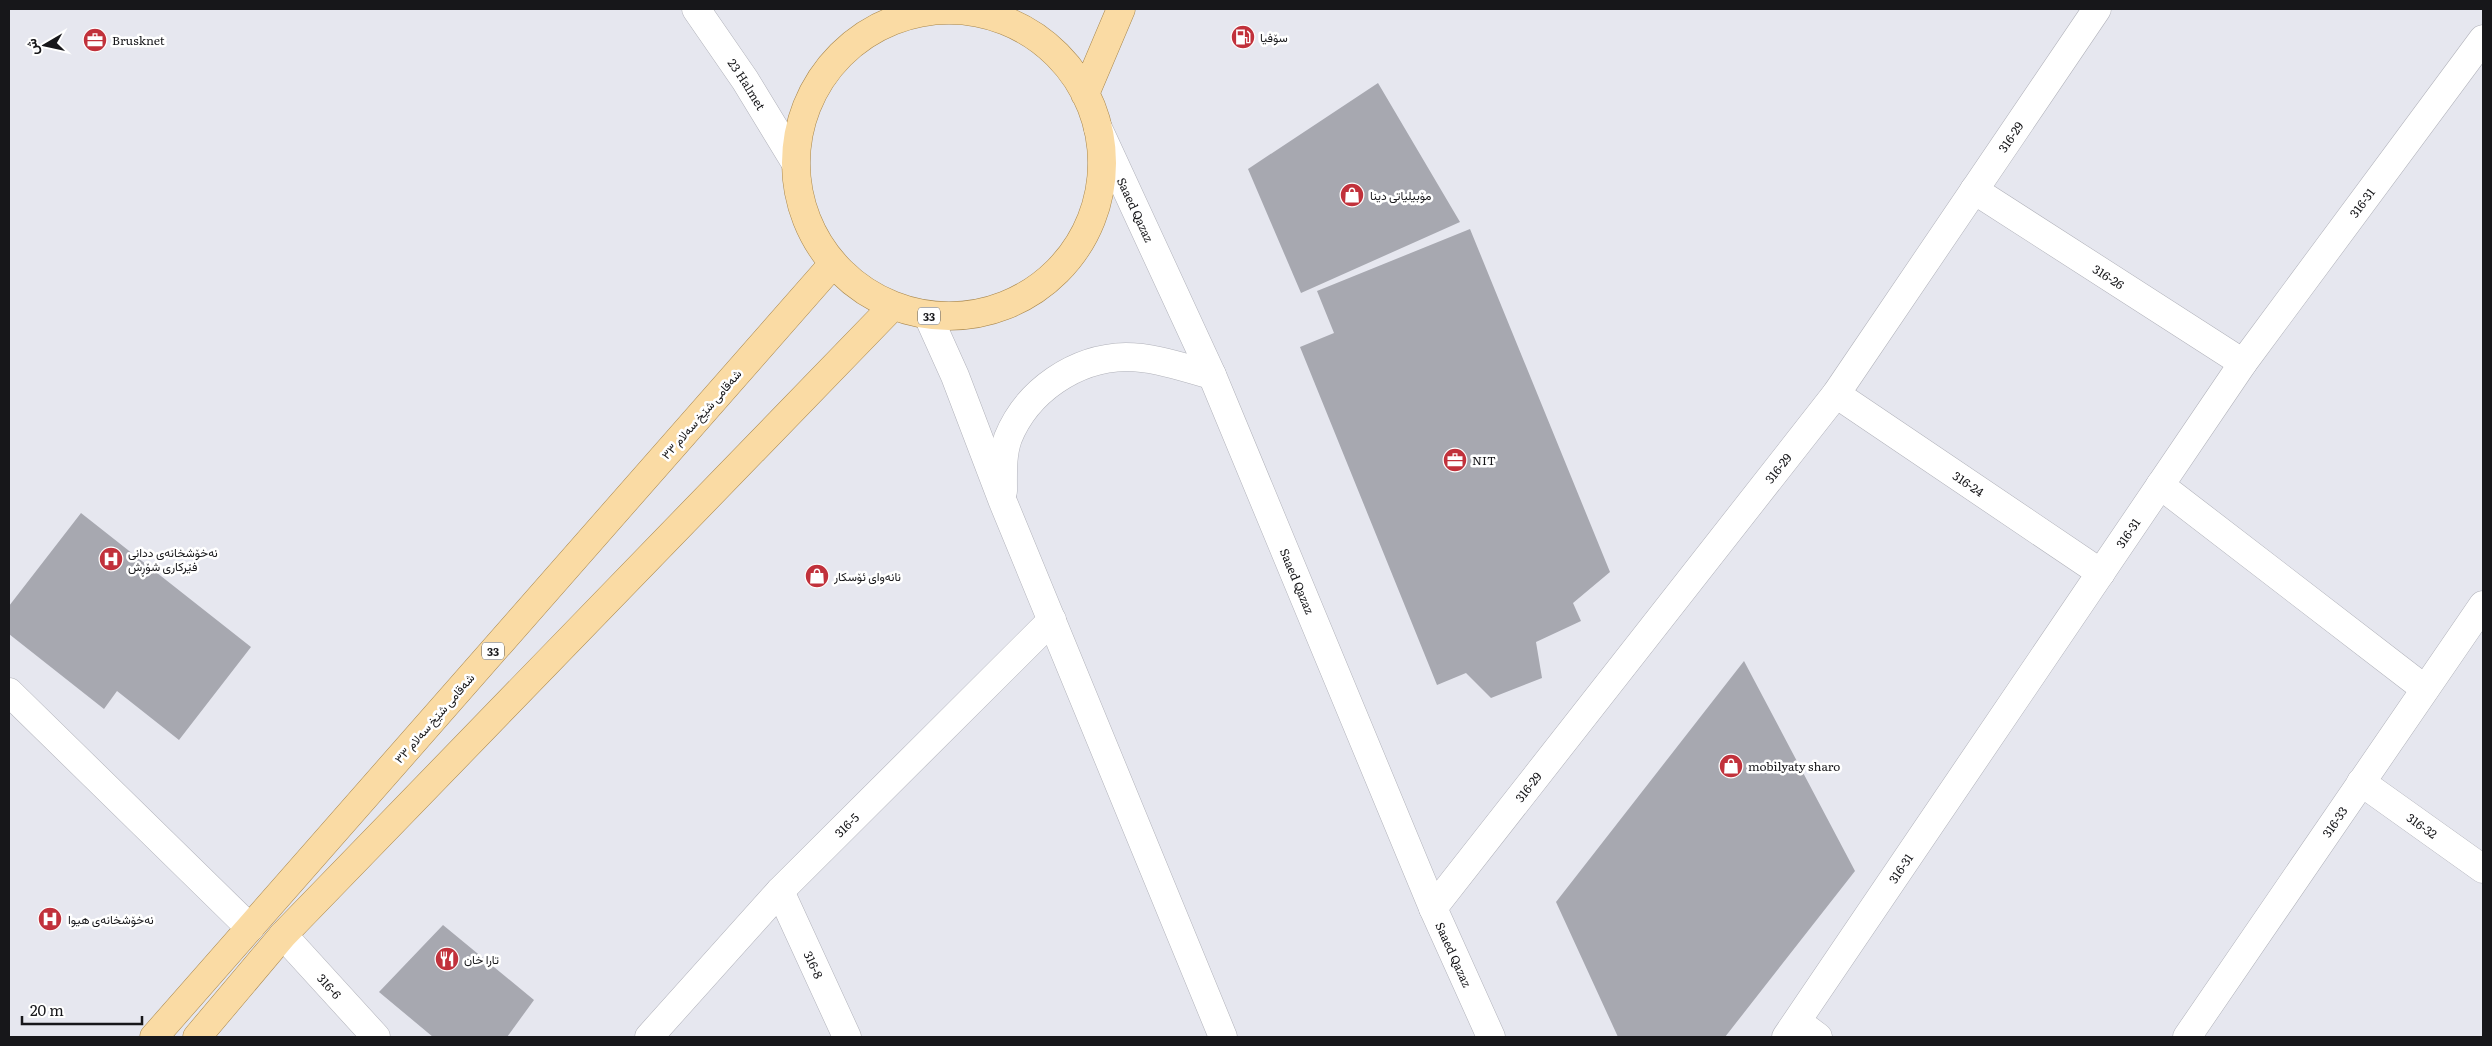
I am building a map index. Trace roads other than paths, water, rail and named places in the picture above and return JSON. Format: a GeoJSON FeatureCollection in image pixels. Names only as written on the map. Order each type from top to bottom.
{"type":"FeatureCollection","features":[{"type":"Feature","properties":{"kind":"main road","name":"33"},"geometry":{"type":"LineString","coordinates":[[933,9],[969,11],[1004,20],[1037,38],[1065,63],[1085,94],[1098,128],[1102,166],[1097,203],[1084,237],[1063,267],[1034,292],[1002,308],[965,317],[928,316],[892,307],[860,290],[832,264],[799,198],[795,162],[800,125],[814,90],[835,60],[863,35],[896,18],[933,9]]}},
{"type":"Feature","properties":{"kind":"main road"},"geometry":{"type":"LineString","coordinates":[[1085,94],[1121,9]]}},
{"type":"Feature","properties":{"kind":"main road","name":"شەقامی شێخ سەلام ٣٣"},"geometry":{"type":"LineString","coordinates":[[154,1037],[832,264]]}},
{"type":"Feature","properties":{"kind":"main road"},"geometry":{"type":"LineString","coordinates":[[197,1037],[283,935],[892,307]]}},
{"type":"Feature","properties":{"kind":"street","name":"23 Halmet"},"geometry":{"type":"LineString","coordinates":[[696,9],[745,80],[795,162]]}},
{"type":"Feature","properties":{"kind":"street","name":"316-29"},"geometry":{"type":"LineString","coordinates":[[1433,908],[1836,394],[2097,9]]}},
{"type":"Feature","properties":{"kind":"street","name":"316-31"},"geometry":{"type":"LineString","coordinates":[[1800,1032],[2101,573],[2243,363],[2483,39]]}},
{"type":"Feature","properties":{"kind":"street","name":"Saaed Qazaz"},"geometry":{"type":"LineString","coordinates":[[1098,128],[1212,375],[1433,908],[1491,1037]]}},
{"type":"Feature","properties":{"kind":"street","name":"316-26"},"geometry":{"type":"LineString","coordinates":[[1974,190],[2243,363]]}},
{"type":"Feature","properties":{"kind":"street"},"geometry":{"type":"LineString","coordinates":[[928,316],[956,376],[1003,502],[1223,1037]]}},
{"type":"Feature","properties":{"kind":"street"},"geometry":{"type":"LineString","coordinates":[[1003,502],[1003,462],[1008,439],[1024,408],[1057,378],[1090,361],[1127,357],[1162,362],[1212,375]]}},
{"type":"Feature","properties":{"kind":"street","name":"316-24"},"geometry":{"type":"LineString","coordinates":[[1836,394],[2101,573]]}},
{"type":"Feature","properties":{"kind":"street"},"geometry":{"type":"LineString","coordinates":[[2160,485],[2425,689]]}},
{"type":"Feature","properties":{"kind":"street","name":"316-33"},"geometry":{"type":"LineString","coordinates":[[2187,1037],[2483,605]]}},
{"type":"Feature","properties":{"kind":"street","name":"316-5"},"geometry":{"type":"LineString","coordinates":[[649,1037],[780,891],[1052,620]]}},
{"type":"Feature","properties":{"kind":"street"},"geometry":{"type":"LineString","coordinates":[[9,692],[250,928]]}},
{"type":"Feature","properties":{"kind":"street","name":"316-32"},"geometry":{"type":"LineString","coordinates":[[2361,782],[2483,869]]}},
{"type":"Feature","properties":{"kind":"street","name":"316-8"},"geometry":{"type":"LineString","coordinates":[[780,891],[847,1037]]}},
{"type":"Feature","properties":{"kind":"street","name":"316-6"},"geometry":{"type":"LineString","coordinates":[[283,935],[376,1037]]}},
{"type":"Feature","properties":{"kind":"place","name":"سۆفیا"},"geometry":{"type":"Point","coordinates":[1243,37]}},
{"type":"Feature","properties":{"kind":"place","name":"Brusknet"},"geometry":{"type":"Point","coordinates":[95,40]}},
{"type":"Feature","properties":{"kind":"place","name":"مۆبیلیاتی دینا"},"geometry":{"type":"Point","coordinates":[1352,195]}},
{"type":"Feature","properties":{"kind":"place","name":"NIT"},"geometry":{"type":"Point","coordinates":[1455,460]}},
{"type":"Feature","properties":{"kind":"place","name":"نەخۆشخانەی ددانی فێرکاری شۆڕش"},"geometry":{"type":"Point","coordinates":[111,559]}},
{"type":"Feature","properties":{"kind":"place","name":"نانەوای ئۆسکار"},"geometry":{"type":"Point","coordinates":[817,576]}},
{"type":"Feature","properties":{"kind":"place","name":"mobilyaty sharo"},"geometry":{"type":"Point","coordinates":[1731,766]}},
{"type":"Feature","properties":{"kind":"place","name":"نەخۆشخانەی هیوا"},"geometry":{"type":"Point","coordinates":[50,919]}},
{"type":"Feature","properties":{"kind":"place","name":"تارا خان"},"geometry":{"type":"Point","coordinates":[447,959]}}]}
